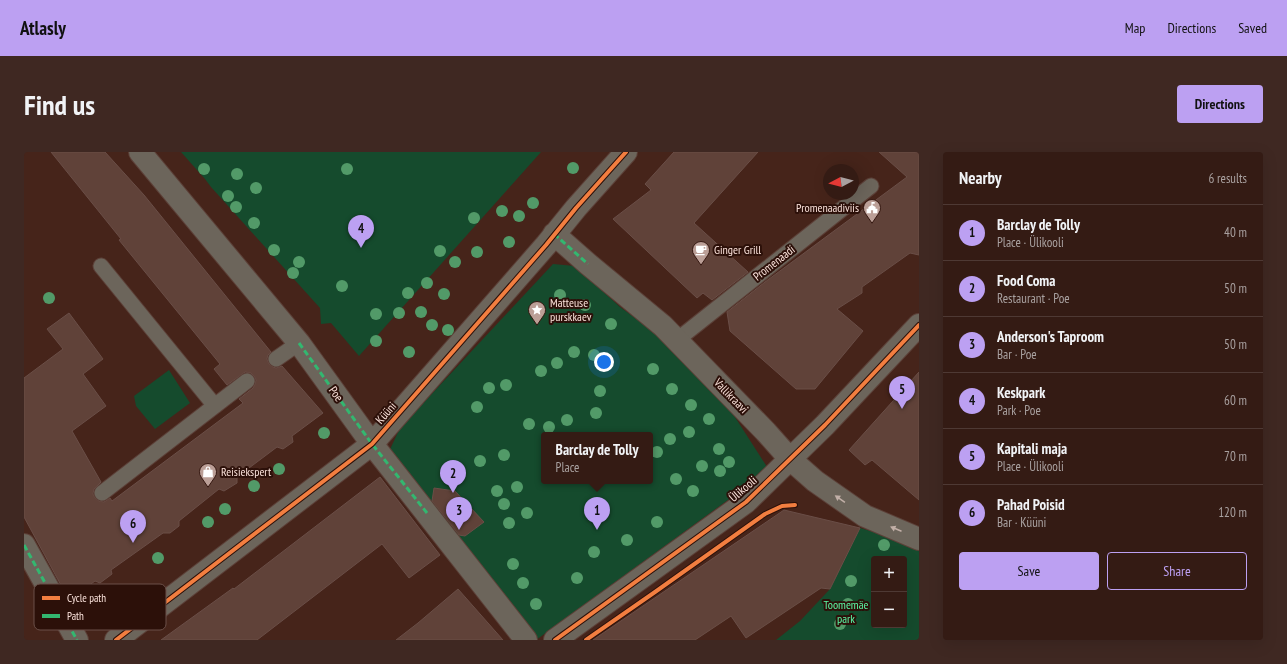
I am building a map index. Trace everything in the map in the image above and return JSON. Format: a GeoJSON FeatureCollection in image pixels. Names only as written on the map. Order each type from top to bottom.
{"type":"FeatureCollection","features":[{"type":"Feature","properties":{"kind":"street","name":"Poe"},"geometry":{"type":"LineString","coordinates":[[140,152],[299,343],[372,444],[526,640]]}},
{"type":"Feature","properties":{"kind":"street","name":"Küüni"},"geometry":{"type":"LineString","coordinates":[[166,602],[372,444],[626,152]]}},
{"type":"Feature","properties":{"kind":"street","name":"Vallikraavi"},"geometry":{"type":"LineString","coordinates":[[554,234],[663,326],[766,432],[790,459],[815,481],[865,516],[919,539]]}},
{"type":"Feature","properties":{"kind":"street","name":"Ülikooli"},"geometry":{"type":"LineString","coordinates":[[555,640],[746,502],[825,425],[919,325]]}},
{"type":"Feature","properties":{"kind":"street"},"geometry":{"type":"LineString","coordinates":[[24,545],[46,584]]}},
{"type":"Feature","properties":{"kind":"street"},"geometry":{"type":"LineString","coordinates":[[71,630],[77,640]]}},
{"type":"Feature","properties":{"kind":"street","name":"Küüni"},"geometry":{"type":"LineString","coordinates":[[116,640],[129,630]]}},
{"type":"Feature","properties":{"kind":"lane","name":"Promenaadi"},"geometry":{"type":"LineString","coordinates":[[677,340],[871,186]]}},
{"type":"Feature","properties":{"kind":"lane"},"geometry":{"type":"LineString","coordinates":[[102,266],[215,406]]}},
{"type":"Feature","properties":{"kind":"lane"},"geometry":{"type":"LineString","coordinates":[[276,359],[299,343]]}},
{"type":"Feature","properties":{"kind":"lane"},"geometry":{"type":"LineString","coordinates":[[102,493],[247,382]]}},
{"type":"Feature","properties":{"kind":"green space"},"geometry":{"type":"Polygon","coordinates":[[[181,152],[541,152],[359,356],[331,323],[321,324],[320,308],[181,152]]]}},
{"type":"Feature","properties":{"kind":"green space"},"geometry":{"type":"Polygon","coordinates":[[[553,264],[575,266],[620,307],[670,343],[717,389],[769,470],[536,640],[385,460],[400,428],[553,264]]]}},
{"type":"Feature","properties":{"kind":"green space"},"geometry":{"type":"Polygon","coordinates":[[[169,370],[190,403],[155,429],[136,406],[134,396],[169,370]]]}},
{"type":"Feature","properties":{"kind":"green space","name":"Toomemäe park"},"geometry":{"type":"Polygon","coordinates":[[[860,528],[905,541],[919,547],[919,640],[776,640],[800,621],[830,589],[860,528]]]}},
{"type":"Feature","properties":{"kind":"building"},"geometry":{"type":"Polygon","coordinates":[[[51,152],[105,152],[144,195],[271,352],[267,359],[269,364],[276,368],[282,366],[323,413],[292,436],[293,442],[283,449],[277,447],[237,477],[237,483],[224,491],[219,489],[179,521],[179,526],[170,533],[163,533],[111,570],[112,574],[100,583],[95,581],[91,584],[60,584],[24,517],[24,378],[63,349],[47,329],[69,313],[103,359],[83,374],[106,406],[72,431],[101,482],[94,489],[93,494],[99,501],[104,502],[110,498],[112,501],[243,403],[239,399],[253,388],[256,380],[251,373],[245,372],[227,385],[214,369],[220,364],[119,240],[121,239],[51,152]]]}},
{"type":"Feature","properties":{"kind":"building"},"geometry":{"type":"Polygon","coordinates":[[[674,152],[758,152],[694,223],[748,272],[712,300],[703,293],[697,298],[613,219],[651,190],[645,184],[674,152]]]}},
{"type":"Feature","properties":{"kind":"building"},"geometry":{"type":"Polygon","coordinates":[[[879,152],[919,152],[919,255],[910,253],[862,287],[862,293],[837,309],[863,331],[815,389],[796,389],[730,331],[727,312],[907,177],[879,152]]]}},
{"type":"Feature","properties":{"kind":"building"},"geometry":{"type":"Polygon","coordinates":[[[919,372],[919,500],[872,460],[865,465],[849,450],[919,372]]]}},
{"type":"Feature","properties":{"kind":"building"},"geometry":{"type":"Polygon","coordinates":[[[380,477],[440,555],[409,578],[382,544],[257,640],[161,640],[233,588],[234,589],[380,477]]]}},
{"type":"Feature","properties":{"kind":"building"},"geometry":{"type":"Polygon","coordinates":[[[434,488],[455,491],[484,522],[465,536],[459,535],[432,501],[434,488]]]}},
{"type":"Feature","properties":{"kind":"building"},"geometry":{"type":"Polygon","coordinates":[[[784,510],[860,528],[830,589],[821,588],[746,638],[731,616],[695,640],[593,640],[784,510]]]}},
{"type":"Feature","properties":{"kind":"building"},"geometry":{"type":"Polygon","coordinates":[[[458,589],[503,640],[396,640],[418,623],[458,589]]]}},
{"type":"Feature","properties":{"kind":"marked path"},"geometry":{"type":"LineString","coordinates":[[554,234],[588,264]]}},
{"type":"Feature","properties":{"kind":"marked path"},"geometry":{"type":"LineString","coordinates":[[299,343],[372,444],[427,513]]}},
{"type":"Feature","properties":{"kind":"marked path"},"geometry":{"type":"LineString","coordinates":[[24,545],[46,584]]}},
{"type":"Feature","properties":{"kind":"marked path"},"geometry":{"type":"LineString","coordinates":[[71,630],[77,640]]}},
{"type":"Feature","properties":{"kind":"cycle path"},"geometry":{"type":"LineString","coordinates":[[166,602],[372,444],[626,152]]}},
{"type":"Feature","properties":{"kind":"cycle path"},"geometry":{"type":"LineString","coordinates":[[555,640],[746,502],[825,425],[919,325]]}},
{"type":"Feature","properties":{"kind":"cycle path"},"geometry":{"type":"LineString","coordinates":[[586,640],[765,514],[782,506],[795,505]]}},
{"type":"Feature","properties":{"kind":"cycle path"},"geometry":{"type":"LineString","coordinates":[[116,640],[129,630]]}},
{"type":"Feature","properties":{"kind":"place","name":"Promenaadiviis"},"geometry":{"type":"Point","coordinates":[872,223]}},
{"type":"Feature","properties":{"kind":"place","name":"Keskpark"},"geometry":{"type":"Point","coordinates":[361,248]}},
{"type":"Feature","properties":{"kind":"place","name":"Ginger Grill"},"geometry":{"type":"Point","coordinates":[701,265]}},
{"type":"Feature","properties":{"kind":"place","name":"Matteuse purskkaev"},"geometry":{"type":"Point","coordinates":[537,325]}},
{"type":"Feature","properties":{"kind":"place","name":"Kapitali maja"},"geometry":{"type":"Point","coordinates":[902,409]}},
{"type":"Feature","properties":{"kind":"place","name":"Reisiekspert"},"geometry":{"type":"Point","coordinates":[208,487]}},
{"type":"Feature","properties":{"kind":"place","name":"Food Coma"},"geometry":{"type":"Point","coordinates":[453,493]}},
{"type":"Feature","properties":{"kind":"place","name":"Anderson's Taproom"},"geometry":{"type":"Point","coordinates":[459,530]}},
{"type":"Feature","properties":{"kind":"place","name":"Barclay de Tolly"},"geometry":{"type":"Point","coordinates":[597,530]}},
{"type":"Feature","properties":{"kind":"place","name":"Pahad Poisid"},"geometry":{"type":"Point","coordinates":[133,543]}}]}
